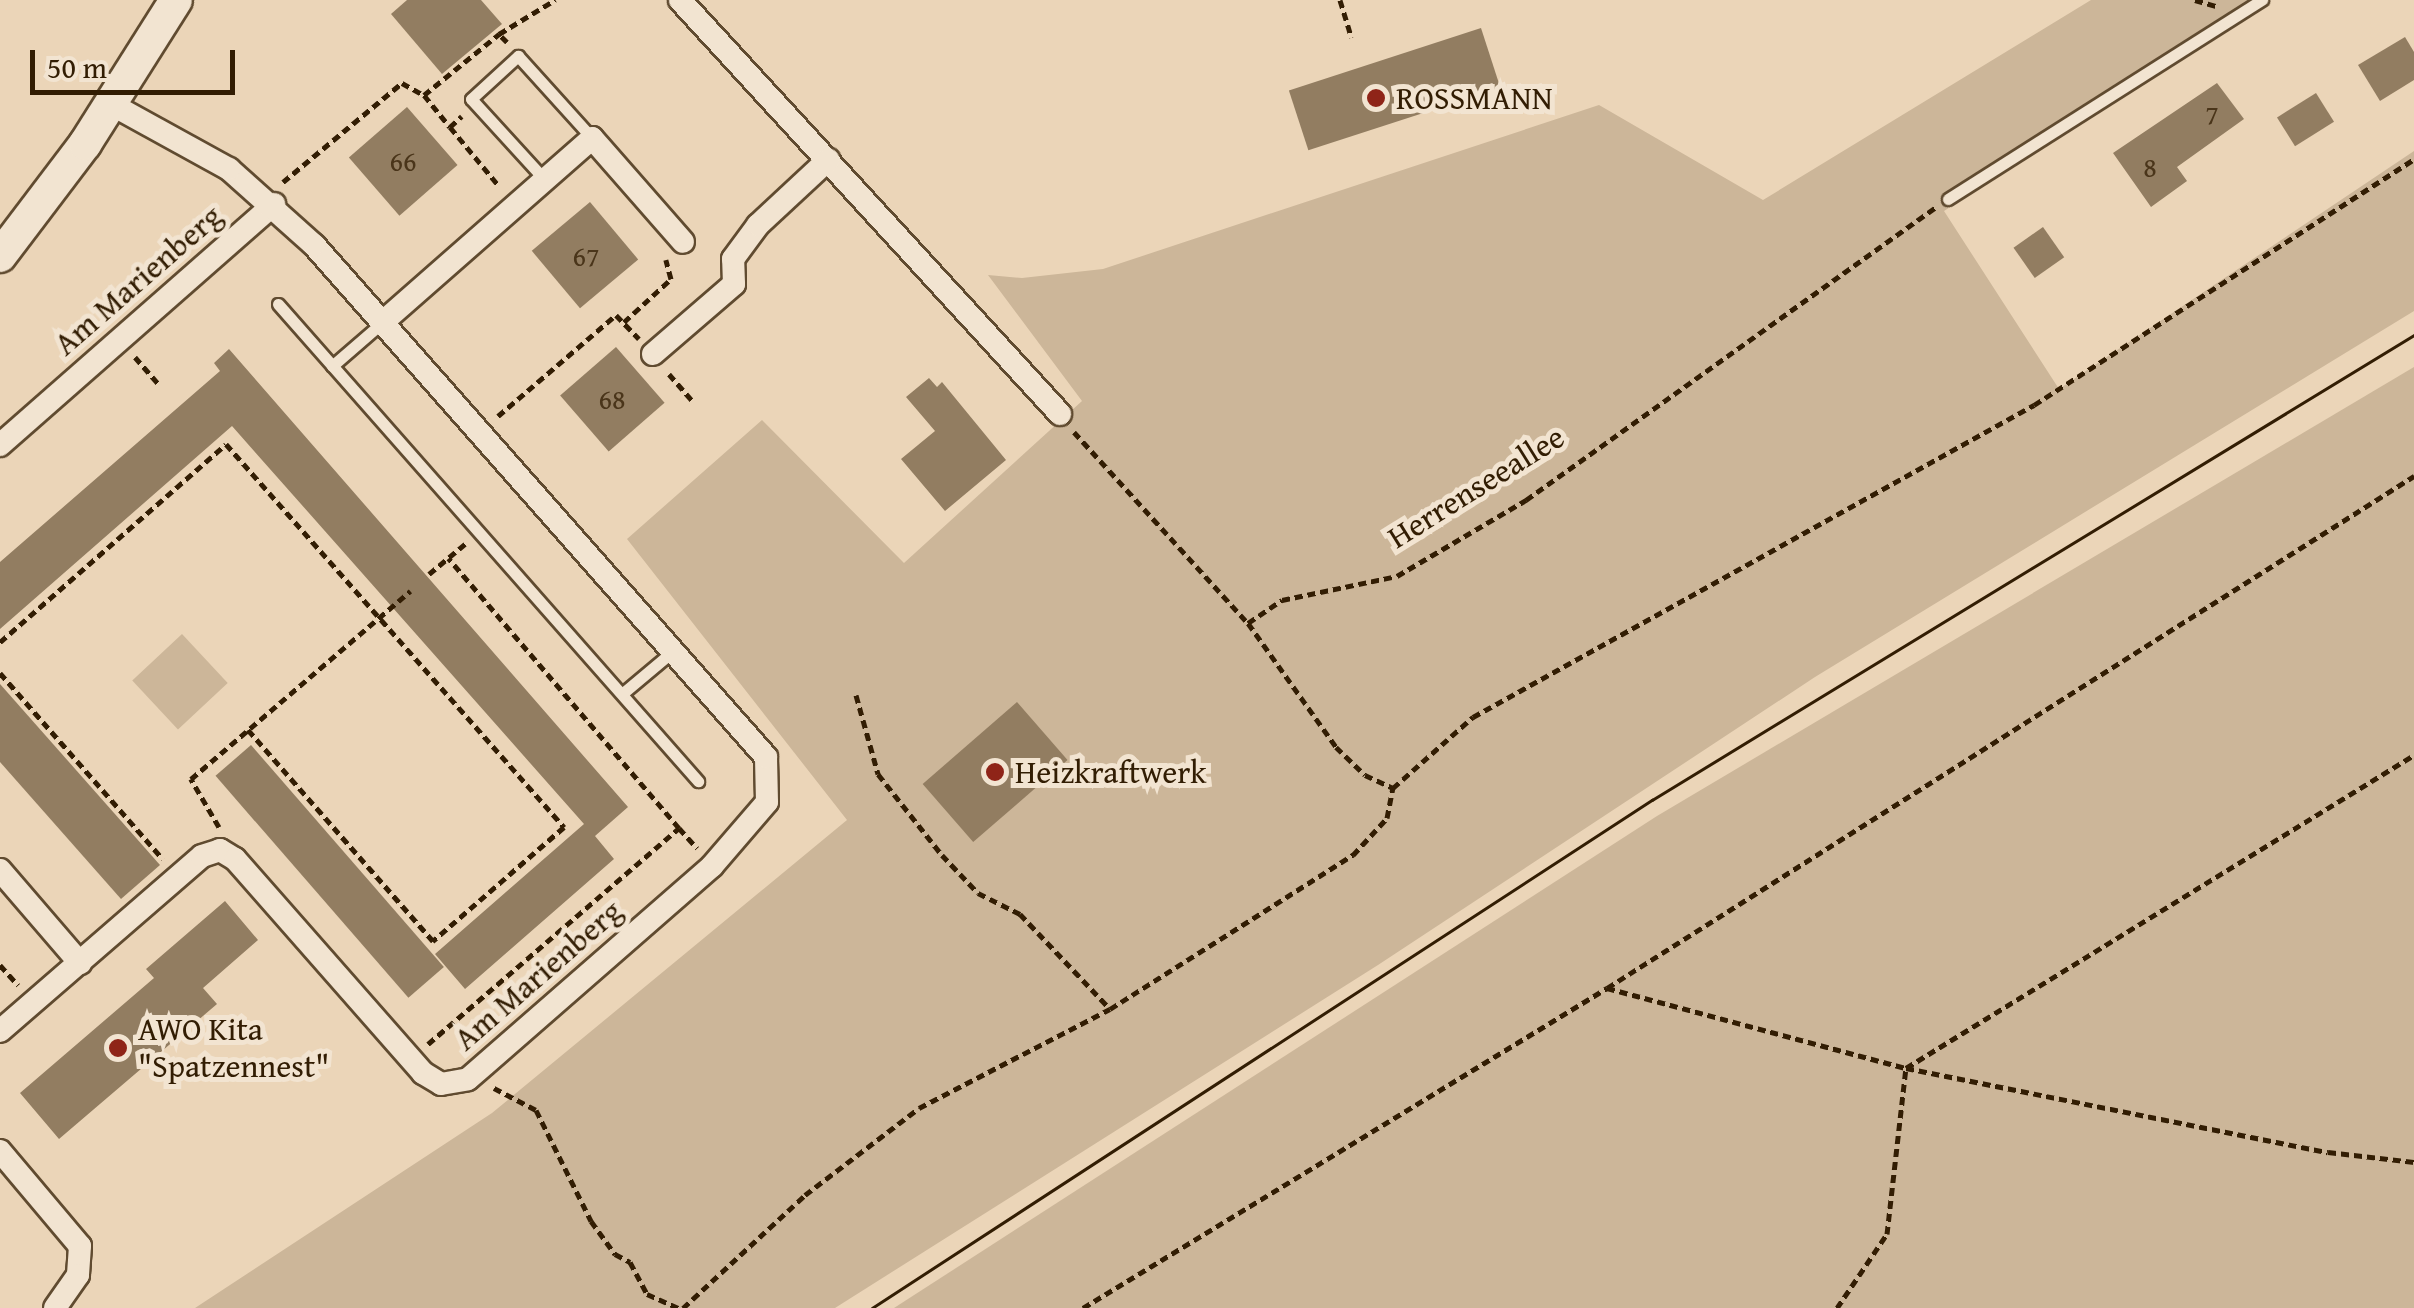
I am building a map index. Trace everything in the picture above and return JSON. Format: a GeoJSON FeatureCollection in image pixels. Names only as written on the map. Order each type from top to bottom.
{"type":"FeatureCollection","features":[{"type":"Feature","properties":{"kind":"main road"},"geometry":{"type":"LineString","coordinates":[[0,256],[111,104],[176,0]]}},
{"type":"Feature","properties":{"kind":"street"},"geometry":{"type":"LineString","coordinates":[[680,0],[1060,414]]}},
{"type":"Feature","properties":{"kind":"street"},"geometry":{"type":"LineString","coordinates":[[701,0],[769,96]]}},
{"type":"Feature","properties":{"kind":"street","name":"Am Marienberg"},"geometry":{"type":"LineString","coordinates":[[111,104],[277,195],[766,757],[768,802],[712,866],[468,1079],[442,1084],[410,1060],[235,859],[220,850]]}},
{"type":"Feature","properties":{"kind":"street"},"geometry":{"type":"LineString","coordinates":[[384,321],[592,138],[682,242]]}},
{"type":"Feature","properties":{"kind":"street"},"geometry":{"type":"LineString","coordinates":[[653,354],[734,284],[733,258],[758,225],[828,160]]}},
{"type":"Feature","properties":{"kind":"street","name":"Am Marienberg"},"geometry":{"type":"LineString","coordinates":[[0,444],[277,195]]}},
{"type":"Feature","properties":{"kind":"street"},"geometry":{"type":"LineString","coordinates":[[0,1032],[179,877],[220,850]]}},
{"type":"Feature","properties":{"kind":"street"},"geometry":{"type":"LineString","coordinates":[[0,870],[80,963]]}},
{"type":"Feature","properties":{"kind":"street"},"geometry":{"type":"LineString","coordinates":[[0,1151],[80,1246],[78,1274],[55,1308]]}},
{"type":"Feature","properties":{"kind":"lane"},"geometry":{"type":"LineString","coordinates":[[1948,199],[2262,0]]}},
{"type":"Feature","properties":{"kind":"lane"},"geometry":{"type":"LineString","coordinates":[[546,182],[470,99],[518,56],[592,138]]}},
{"type":"Feature","properties":{"kind":"lane"},"geometry":{"type":"LineString","coordinates":[[278,304],[698,781]]}},
{"type":"Feature","properties":{"kind":"lane"},"geometry":{"type":"LineString","coordinates":[[332,366],[384,321]]}},
{"type":"Feature","properties":{"kind":"lane"},"geometry":{"type":"LineString","coordinates":[[623,694],[675,649]]}},
{"type":"Feature","properties":{"kind":"path"},"geometry":{"type":"LineString","coordinates":[[424,95],[500,34],[555,0]]}},
{"type":"Feature","properties":{"kind":"path"},"geometry":{"type":"LineString","coordinates":[[1340,0],[1352,37]]}},
{"type":"Feature","properties":{"kind":"path"},"geometry":{"type":"LineString","coordinates":[[500,34],[518,56]]}},
{"type":"Feature","properties":{"kind":"path"},"geometry":{"type":"LineString","coordinates":[[277,195],[402,82],[424,95],[516,208]]}},
{"type":"Feature","properties":{"kind":"path"},"geometry":{"type":"LineString","coordinates":[[450,127],[476,104]]}},
{"type":"Feature","properties":{"kind":"path"},"geometry":{"type":"LineString","coordinates":[[655,1308],[681,1308],[805,1195],[920,1108],[1110,1009],[1353,855],[1387,818],[1393,788],[1473,717],[2034,405],[2414,158]]}},
{"type":"Feature","properties":{"kind":"path","name":"Herrenseeallee"},"geometry":{"type":"LineString","coordinates":[[1248,623],[1282,600],[1397,576],[1526,500],[1948,199]]}},
{"type":"Feature","properties":{"kind":"path"},"geometry":{"type":"LineString","coordinates":[[624,322],[671,279],[654,245]]}},
{"type":"Feature","properties":{"kind":"path"},"geometry":{"type":"LineString","coordinates":[[483,431],[616,315],[692,402]]}},
{"type":"Feature","properties":{"kind":"path"},"geometry":{"type":"LineString","coordinates":[[120,340],[158,383]]}},
{"type":"Feature","properties":{"kind":"path"},"geometry":{"type":"LineString","coordinates":[[1060,414],[1128,498],[1248,623],[1336,747],[1365,774],[1393,788]]}},
{"type":"Feature","properties":{"kind":"path"},"geometry":{"type":"LineString","coordinates":[[0,642],[226,444],[564,827],[433,941],[248,730]]}},
{"type":"Feature","properties":{"kind":"path"},"geometry":{"type":"LineString","coordinates":[[1082,1308],[1607,988],[2414,476]]}},
{"type":"Feature","properties":{"kind":"path"},"geometry":{"type":"LineString","coordinates":[[429,574],[478,532]]}},
{"type":"Feature","properties":{"kind":"path"},"geometry":{"type":"LineString","coordinates":[[410,1060],[679,828],[448,558]]}},
{"type":"Feature","properties":{"kind":"path"},"geometry":{"type":"LineString","coordinates":[[220,850],[219,818],[191,779],[410,591]]}},
{"type":"Feature","properties":{"kind":"path"},"geometry":{"type":"LineString","coordinates":[[0,674],[179,877]]}},
{"type":"Feature","properties":{"kind":"path"},"geometry":{"type":"LineString","coordinates":[[856,694],[878,774],[942,855],[978,893],[1020,914],[1110,1009]]}},
{"type":"Feature","properties":{"kind":"path"},"geometry":{"type":"LineString","coordinates":[[1906,1068],[2414,756]]}},
{"type":"Feature","properties":{"kind":"path"},"geometry":{"type":"LineString","coordinates":[[1607,988],[1906,1068],[2328,1152],[2414,1162]]}},
{"type":"Feature","properties":{"kind":"path"},"geometry":{"type":"LineString","coordinates":[[1837,1308],[1887,1234],[1906,1068]]}},
{"type":"Feature","properties":{"kind":"path"},"geometry":{"type":"LineString","coordinates":[[468,1079],[536,1110],[591,1221],[664,1305]]}},
{"type":"Feature","properties":{"kind":"shaded area"},"geometry":{"type":"Polygon","coordinates":[[[2091,0],[2268,0],[1944,211],[2059,389],[2414,151],[2414,311],[1815,677],[1378,965],[835,1308],[195,1308],[492,1113],[847,820],[627,539],[762,420],[904,563],[1082,401],[988,275],[1022,278],[1103,269],[1599,105],[1763,200],[2091,0]]]}},
{"type":"Feature","properties":{"kind":"shaded area"},"geometry":{"type":"Polygon","coordinates":[[[2414,367],[2414,1308],[894,1308],[1657,816],[2414,367]]]}},
{"type":"Feature","properties":{"kind":"shaded area"},"geometry":{"type":"Polygon","coordinates":[[[182,634],[228,683],[178,729],[132,680],[182,634]]]}},
{"type":"Feature","properties":{"kind":"building"},"geometry":{"type":"Polygon","coordinates":[[[407,0],[481,0],[502,24],[442,74],[391,14],[407,0]]]}},
{"type":"Feature","properties":{"kind":"building"},"geometry":{"type":"Polygon","coordinates":[[[1481,28],[1500,88],[1308,150],[1289,90],[1481,28]]]}},
{"type":"Feature","properties":{"kind":"building"},"geometry":{"type":"Polygon","coordinates":[[[2405,37],[2414,52],[2414,80],[2380,101],[2358,65],[2405,37]]]}},
{"type":"Feature","properties":{"kind":"building"},"geometry":{"type":"Polygon","coordinates":[[[2217,83],[2244,119],[2177,167],[2187,181],[2151,207],[2113,153],[2217,83]]]}},
{"type":"Feature","properties":{"kind":"building"},"geometry":{"type":"Polygon","coordinates":[[[2316,93],[2334,122],[2295,146],[2277,117],[2316,93]]]}},
{"type":"Feature","properties":{"kind":"building"},"geometry":{"type":"Polygon","coordinates":[[[407,107],[458,165],[399,216],[349,158],[407,107]]]}},
{"type":"Feature","properties":{"kind":"building"},"geometry":{"type":"Polygon","coordinates":[[[590,202],[638,259],[580,308],[532,251],[590,202]]]}},
{"type":"Feature","properties":{"kind":"building"},"geometry":{"type":"Polygon","coordinates":[[[2043,227],[2064,257],[2035,278],[2014,248],[2043,227]]]}},
{"type":"Feature","properties":{"kind":"building"},"geometry":{"type":"Polygon","coordinates":[[[616,347],[665,403],[609,451],[560,396],[616,347]]]}},
{"type":"Feature","properties":{"kind":"building"},"geometry":{"type":"Polygon","coordinates":[[[229,349],[628,807],[595,836],[614,859],[465,989],[435,954],[584,824],[232,426],[0,629],[0,562],[220,371],[214,363],[229,349]]]}},
{"type":"Feature","properties":{"kind":"building"},"geometry":{"type":"Polygon","coordinates":[[[929,378],[937,387],[942,382],[1006,460],[945,511],[901,459],[935,431],[906,397],[929,378]]]}},
{"type":"Feature","properties":{"kind":"building"},"geometry":{"type":"Polygon","coordinates":[[[0,684],[160,865],[121,899],[0,762],[0,684]]]}},
{"type":"Feature","properties":{"kind":"building","name":"Heizkraftwerk"},"geometry":{"type":"Polygon","coordinates":[[[1017,702],[1068,760],[973,842],[923,784],[1017,702]]]}},
{"type":"Feature","properties":{"kind":"building"},"geometry":{"type":"Polygon","coordinates":[[[251,745],[444,967],[408,998],[216,776],[251,745]]]}},
{"type":"Feature","properties":{"kind":"building","name":"AWO Kita \"Spatzennest\""},"geometry":{"type":"Polygon","coordinates":[[[225,901],[258,940],[203,988],[217,1004],[59,1139],[20,1093],[154,978],[146,969],[225,901]]]}},
{"type":"Feature","properties":{"kind":"tram line"},"geometry":{"type":"LineString","coordinates":[[872,1308],[1652,800],[2414,335]]}},
{"type":"Feature","properties":{"kind":"place","name":"ROSSMANN"},"geometry":{"type":"Point","coordinates":[1376,98]}},
{"type":"Feature","properties":{"kind":"place","name":"Heizkraftwerk"},"geometry":{"type":"Point","coordinates":[995,772]}},
{"type":"Feature","properties":{"kind":"place","name":"AWO Kita \"Spatzennest\""},"geometry":{"type":"Point","coordinates":[118,1048]}}]}
